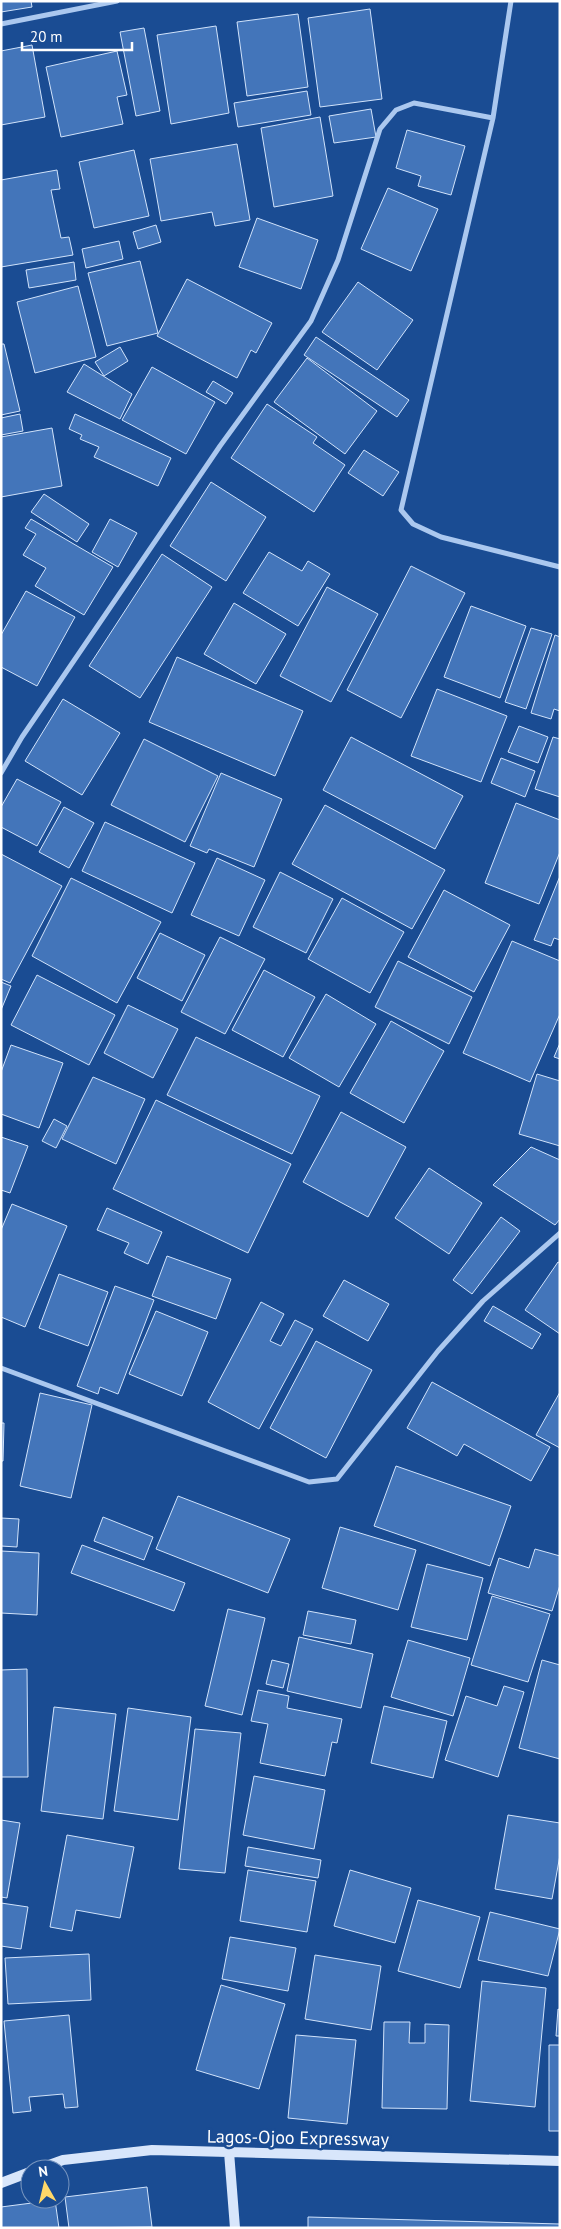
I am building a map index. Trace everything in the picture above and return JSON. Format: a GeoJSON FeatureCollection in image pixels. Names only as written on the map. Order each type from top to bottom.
{"type":"FeatureCollection","features":[{"type":"Feature","properties":{"kind":"main road","name":"Lagos-Ojoo Expressway"},"geometry":{"type":"LineString","coordinates":[[70,2159],[152,2150],[560,2160]]}},
{"type":"Feature","properties":{"kind":"main road"},"geometry":{"type":"LineString","coordinates":[[229,2152],[235,2228]]}},
{"type":"Feature","properties":{"kind":"main road"},"geometry":{"type":"LineString","coordinates":[[1,2183],[20,2176]]}},
{"type":"Feature","properties":{"kind":"street"},"geometry":{"type":"LineString","coordinates":[[1,24],[117,1]]}},
{"type":"Feature","properties":{"kind":"street"},"geometry":{"type":"LineString","coordinates":[[511,1],[492,118],[401,510],[413,524],[441,537],[560,567]]}},
{"type":"Feature","properties":{"kind":"street"},"geometry":{"type":"LineString","coordinates":[[1,773],[22,737],[220,446],[311,321],[338,260],[380,129],[396,110],[414,103],[492,118]]}},
{"type":"Feature","properties":{"kind":"street"},"geometry":{"type":"LineString","coordinates":[[1,1368],[308,1482],[337,1480],[438,1351],[483,1301],[560,1233]]}},
{"type":"Feature","properties":{"kind":"building"},"geometry":{"type":"Polygon","coordinates":[[[1,1],[31,1],[32,7],[1,12],[1,1]]]}},
{"type":"Feature","properties":{"kind":"building"},"geometry":{"type":"Polygon","coordinates":[[[370,9],[382,99],[320,107],[308,18],[370,9]]]}},
{"type":"Feature","properties":{"kind":"building"},"geometry":{"type":"Polygon","coordinates":[[[298,14],[308,87],[247,96],[237,22],[298,14]]]}},
{"type":"Feature","properties":{"kind":"building"},"geometry":{"type":"Polygon","coordinates":[[[216,26],[229,113],[171,124],[157,35],[216,26]]]}},
{"type":"Feature","properties":{"kind":"building"},"geometry":{"type":"Polygon","coordinates":[[[144,28],[160,111],[136,116],[120,32],[144,28]]]}},
{"type":"Feature","properties":{"kind":"building"},"geometry":{"type":"Polygon","coordinates":[[[32,45],[45,117],[1,125],[1,51],[32,45]]]}},
{"type":"Feature","properties":{"kind":"building"},"geometry":{"type":"Polygon","coordinates":[[[117,51],[127,95],[117,97],[123,124],[61,137],[46,67],[117,51]]]}},
{"type":"Feature","properties":{"kind":"building"},"geometry":{"type":"Polygon","coordinates":[[[307,91],[311,115],[238,127],[234,103],[307,91]]]}},
{"type":"Feature","properties":{"kind":"building"},"geometry":{"type":"Polygon","coordinates":[[[371,109],[376,137],[334,143],[329,116],[371,109]]]}},
{"type":"Feature","properties":{"kind":"building"},"geometry":{"type":"Polygon","coordinates":[[[320,117],[333,196],[274,207],[261,128],[320,117]]]}},
{"type":"Feature","properties":{"kind":"building"},"geometry":{"type":"Polygon","coordinates":[[[407,130],[465,146],[451,195],[418,186],[421,176],[396,168],[407,130]]]}},
{"type":"Feature","properties":{"kind":"building"},"geometry":{"type":"Polygon","coordinates":[[[237,144],[250,220],[215,226],[212,212],[161,221],[150,159],[237,144]]]}},
{"type":"Feature","properties":{"kind":"building"},"geometry":{"type":"Polygon","coordinates":[[[134,150],[149,216],[94,228],[79,162],[134,150]]]}},
{"type":"Feature","properties":{"kind":"building"},"geometry":{"type":"Polygon","coordinates":[[[57,170],[60,189],[51,190],[61,238],[69,237],[73,255],[1,267],[1,180],[57,170]]]}},
{"type":"Feature","properties":{"kind":"building"},"geometry":{"type":"Polygon","coordinates":[[[388,188],[438,209],[411,271],[361,249],[388,188]]]}},
{"type":"Feature","properties":{"kind":"building"},"geometry":{"type":"Polygon","coordinates":[[[257,218],[318,240],[301,289],[239,267],[257,218]]]}},
{"type":"Feature","properties":{"kind":"building"},"geometry":{"type":"Polygon","coordinates":[[[156,225],[161,242],[138,249],[133,232],[156,225]]]}},
{"type":"Feature","properties":{"kind":"building"},"geometry":{"type":"Polygon","coordinates":[[[119,241],[123,259],[86,268],[82,249],[119,241]]]}},
{"type":"Feature","properties":{"kind":"building"},"geometry":{"type":"Polygon","coordinates":[[[140,261],[158,333],[107,346],[88,273],[140,261]]]}},
{"type":"Feature","properties":{"kind":"building"},"geometry":{"type":"Polygon","coordinates":[[[74,262],[76,280],[29,288],[26,270],[74,262]]]}},
{"type":"Feature","properties":{"kind":"building"},"geometry":{"type":"Polygon","coordinates":[[[187,279],[272,323],[256,353],[251,350],[237,378],[157,336],[187,279]]]}},
{"type":"Feature","properties":{"kind":"building"},"geometry":{"type":"Polygon","coordinates":[[[358,282],[413,320],[377,370],[322,332],[358,282]]]}},
{"type":"Feature","properties":{"kind":"building"},"geometry":{"type":"Polygon","coordinates":[[[78,286],[96,357],[35,373],[17,302],[78,286]]]}},
{"type":"Feature","properties":{"kind":"building"},"geometry":{"type":"Polygon","coordinates":[[[316,337],[409,400],[397,417],[304,355],[316,337]]]}},
{"type":"Feature","properties":{"kind":"building"},"geometry":{"type":"Polygon","coordinates":[[[1,344],[4,344],[20,411],[1,415],[1,344]]]}},
{"type":"Feature","properties":{"kind":"building"},"geometry":{"type":"Polygon","coordinates":[[[120,347],[128,361],[104,376],[95,362],[120,347]]]}},
{"type":"Feature","properties":{"kind":"building"},"geometry":{"type":"Polygon","coordinates":[[[307,358],[377,411],[345,454],[274,402],[307,358]]]}},
{"type":"Feature","properties":{"kind":"building"},"geometry":{"type":"Polygon","coordinates":[[[84,364],[132,394],[120,419],[67,392],[84,364]]]}},
{"type":"Feature","properties":{"kind":"building"},"geometry":{"type":"Polygon","coordinates":[[[152,367],[215,402],[186,454],[122,420],[152,367]]]}},
{"type":"Feature","properties":{"kind":"building"},"geometry":{"type":"Polygon","coordinates":[[[213,381],[233,393],[226,404],[206,392],[213,381]]]}},
{"type":"Feature","properties":{"kind":"building"},"geometry":{"type":"Polygon","coordinates":[[[267,404],[317,437],[313,443],[345,465],[314,512],[231,458],[267,404]]]}},
{"type":"Feature","properties":{"kind":"building"},"geometry":{"type":"Polygon","coordinates":[[[20,414],[23,431],[1,435],[1,418],[20,414]]]}},
{"type":"Feature","properties":{"kind":"building"},"geometry":{"type":"Polygon","coordinates":[[[75,414],[171,458],[158,486],[94,457],[99,447],[80,439],[82,435],[69,429],[75,414]]]}},
{"type":"Feature","properties":{"kind":"building"},"geometry":{"type":"Polygon","coordinates":[[[52,428],[62,486],[1,497],[1,437],[52,428]]]}},
{"type":"Feature","properties":{"kind":"building"},"geometry":{"type":"Polygon","coordinates":[[[364,450],[399,472],[383,496],[348,473],[364,450]]]}},
{"type":"Feature","properties":{"kind":"building"},"geometry":{"type":"Polygon","coordinates":[[[211,482],[266,517],[226,581],[170,546],[211,482]]]}},
{"type":"Feature","properties":{"kind":"building"},"geometry":{"type":"Polygon","coordinates":[[[44,494],[89,524],[77,542],[31,512],[44,494]]]}},
{"type":"Feature","properties":{"kind":"building"},"geometry":{"type":"Polygon","coordinates":[[[31,519],[113,567],[84,615],[35,586],[46,568],[23,555],[36,534],[25,528],[31,519]]]}},
{"type":"Feature","properties":{"kind":"building"},"geometry":{"type":"Polygon","coordinates":[[[110,519],[137,533],[118,567],[92,552],[110,519]]]}},
{"type":"Feature","properties":{"kind":"building"},"geometry":{"type":"Polygon","coordinates":[[[269,552],[302,571],[308,561],[330,574],[298,626],[243,593],[269,552]]]}},
{"type":"Feature","properties":{"kind":"building"},"geometry":{"type":"Polygon","coordinates":[[[162,554],[212,587],[140,698],[89,666],[162,554]]]}},
{"type":"Feature","properties":{"kind":"building"},"geometry":{"type":"Polygon","coordinates":[[[411,566],[465,593],[401,718],[347,690],[411,566]]]}},
{"type":"Feature","properties":{"kind":"building"},"geometry":{"type":"Polygon","coordinates":[[[327,587],[378,614],[331,702],[280,676],[327,587]]]}},
{"type":"Feature","properties":{"kind":"building"},"geometry":{"type":"Polygon","coordinates":[[[26,591],[75,617],[37,686],[1,667],[1,635],[26,591]]]}},
{"type":"Feature","properties":{"kind":"building"},"geometry":{"type":"Polygon","coordinates":[[[234,603],[286,634],[256,684],[204,654],[234,603]]]}},
{"type":"Feature","properties":{"kind":"building"},"geometry":{"type":"Polygon","coordinates":[[[471,606],[526,626],[500,698],[444,677],[471,606]]]}},
{"type":"Feature","properties":{"kind":"building"},"geometry":{"type":"Polygon","coordinates":[[[531,628],[552,634],[526,709],[505,702],[531,628]]]}},
{"type":"Feature","properties":{"kind":"building"},"geometry":{"type":"Polygon","coordinates":[[[555,635],[560,637],[560,711],[554,709],[551,719],[531,713],[555,635]]]}},
{"type":"Feature","properties":{"kind":"building"},"geometry":{"type":"Polygon","coordinates":[[[177,657],[303,711],[275,776],[149,722],[177,657]]]}},
{"type":"Feature","properties":{"kind":"building"},"geometry":{"type":"Polygon","coordinates":[[[437,689],[507,716],[481,782],[411,756],[437,689]]]}},
{"type":"Feature","properties":{"kind":"building"},"geometry":{"type":"Polygon","coordinates":[[[63,699],[120,733],[82,795],[25,761],[63,699]]]}},
{"type":"Feature","properties":{"kind":"building"},"geometry":{"type":"Polygon","coordinates":[[[519,726],[548,737],[538,763],[508,752],[519,726]]]}},
{"type":"Feature","properties":{"kind":"building"},"geometry":{"type":"Polygon","coordinates":[[[351,737],[463,796],[435,849],[323,790],[351,737]]]}},
{"type":"Feature","properties":{"kind":"building"},"geometry":{"type":"Polygon","coordinates":[[[553,737],[560,739],[560,797],[535,789],[553,737]]]}},
{"type":"Feature","properties":{"kind":"building"},"geometry":{"type":"Polygon","coordinates":[[[144,739],[218,776],[185,842],[111,805],[144,739]]]}},
{"type":"Feature","properties":{"kind":"building"},"geometry":{"type":"Polygon","coordinates":[[[501,758],[535,771],[525,797],[491,783],[501,758]]]}},
{"type":"Feature","properties":{"kind":"building"},"geometry":{"type":"Polygon","coordinates":[[[221,773],[282,799],[254,867],[209,849],[207,853],[190,846],[221,773]]]}},
{"type":"Feature","properties":{"kind":"building"},"geometry":{"type":"Polygon","coordinates":[[[17,779],[61,802],[37,846],[1,827],[1,807],[17,779]]]}},
{"type":"Feature","properties":{"kind":"building"},"geometry":{"type":"Polygon","coordinates":[[[516,803],[560,820],[560,852],[539,904],[485,883],[516,803]]]}},
{"type":"Feature","properties":{"kind":"building"},"geometry":{"type":"Polygon","coordinates":[[[325,805],[445,870],[412,929],[292,864],[325,805]]]}},
{"type":"Feature","properties":{"kind":"building"},"geometry":{"type":"Polygon","coordinates":[[[64,807],[94,823],[69,868],[39,852],[64,807]]]}},
{"type":"Feature","properties":{"kind":"building"},"geometry":{"type":"Polygon","coordinates":[[[105,822],[195,863],[172,913],[82,871],[105,822]]]}},
{"type":"Feature","properties":{"kind":"building"},"geometry":{"type":"Polygon","coordinates":[[[1,854],[62,886],[10,983],[1,979],[1,854]]]}},
{"type":"Feature","properties":{"kind":"building"},"geometry":{"type":"Polygon","coordinates":[[[217,858],[265,880],[239,936],[191,915],[217,858]]]}},
{"type":"Feature","properties":{"kind":"building"},"geometry":{"type":"Polygon","coordinates":[[[280,872],[333,899],[306,953],[253,927],[280,872]]]}},
{"type":"Feature","properties":{"kind":"building"},"geometry":{"type":"Polygon","coordinates":[[[560,876],[560,940],[554,938],[551,946],[534,940],[560,876]]]}},
{"type":"Feature","properties":{"kind":"building"},"geometry":{"type":"Polygon","coordinates":[[[71,878],[161,922],[117,1003],[32,956],[71,878]]]}},
{"type":"Feature","properties":{"kind":"building"},"geometry":{"type":"Polygon","coordinates":[[[444,890],[510,925],[474,992],[408,957],[444,890]]]}},
{"type":"Feature","properties":{"kind":"building"},"geometry":{"type":"Polygon","coordinates":[[[342,898],[404,932],[370,993],[308,959],[342,898]]]}},
{"type":"Feature","properties":{"kind":"building"},"geometry":{"type":"Polygon","coordinates":[[[160,933],[205,955],[182,1001],[137,978],[160,933]]]}},
{"type":"Feature","properties":{"kind":"building"},"geometry":{"type":"Polygon","coordinates":[[[220,937],[265,959],[225,1034],[181,1012],[220,937]]]}},
{"type":"Feature","properties":{"kind":"building"},"geometry":{"type":"Polygon","coordinates":[[[512,941],[560,961],[560,1014],[530,1082],[463,1053],[512,941]]]}},
{"type":"Feature","properties":{"kind":"building"},"geometry":{"type":"Polygon","coordinates":[[[398,961],[472,997],[449,1044],[375,1007],[398,961]]]}},
{"type":"Feature","properties":{"kind":"building"},"geometry":{"type":"Polygon","coordinates":[[[264,970],[315,997],[283,1057],[232,1030],[264,970]]]}},
{"type":"Feature","properties":{"kind":"building"},"geometry":{"type":"Polygon","coordinates":[[[37,975],[115,1015],[89,1065],[11,1025],[37,975]]]}},
{"type":"Feature","properties":{"kind":"building"},"geometry":{"type":"Polygon","coordinates":[[[1,982],[11,986],[1,1010],[1,982]]]}},
{"type":"Feature","properties":{"kind":"building"},"geometry":{"type":"Polygon","coordinates":[[[326,994],[376,1024],[339,1087],[289,1058],[326,994]]]}},
{"type":"Feature","properties":{"kind":"building"},"geometry":{"type":"Polygon","coordinates":[[[128,1005],[178,1029],[153,1078],[104,1053],[128,1005]]]}},
{"type":"Feature","properties":{"kind":"building"},"geometry":{"type":"Polygon","coordinates":[[[391,1021],[444,1051],[404,1123],[350,1093],[391,1021]]]}},
{"type":"Feature","properties":{"kind":"building"},"geometry":{"type":"Polygon","coordinates":[[[196,1037],[320,1096],[292,1154],[167,1095],[196,1037]]]}},
{"type":"Feature","properties":{"kind":"building"},"geometry":{"type":"Polygon","coordinates":[[[560,1043],[560,1059],[554,1057],[560,1043]]]}},
{"type":"Feature","properties":{"kind":"building"},"geometry":{"type":"Polygon","coordinates":[[[11,1045],[63,1063],[39,1128],[1,1114],[1,1072],[11,1045]]]}},
{"type":"Feature","properties":{"kind":"building"},"geometry":{"type":"Polygon","coordinates":[[[537,1074],[560,1081],[560,1146],[519,1134],[537,1074]]]}},
{"type":"Feature","properties":{"kind":"building"},"geometry":{"type":"Polygon","coordinates":[[[93,1077],[145,1099],[116,1164],[62,1139],[93,1077]]]}},
{"type":"Feature","properties":{"kind":"building"},"geometry":{"type":"Polygon","coordinates":[[[156,1100],[291,1164],[248,1253],[113,1189],[156,1100]]]}},
{"type":"Feature","properties":{"kind":"building"},"geometry":{"type":"Polygon","coordinates":[[[341,1112],[406,1147],[368,1217],[303,1182],[341,1112]]]}},
{"type":"Feature","properties":{"kind":"building"},"geometry":{"type":"Polygon","coordinates":[[[54,1119],[67,1126],[56,1148],[42,1141],[54,1119]]]}},
{"type":"Feature","properties":{"kind":"building"},"geometry":{"type":"Polygon","coordinates":[[[1,1137],[28,1146],[10,1193],[1,1190],[1,1137]]]}},
{"type":"Feature","properties":{"kind":"building"},"geometry":{"type":"Polygon","coordinates":[[[531,1147],[560,1160],[560,1219],[555,1225],[493,1185],[531,1147]]]}},
{"type":"Feature","properties":{"kind":"building"},"geometry":{"type":"Polygon","coordinates":[[[429,1168],[482,1203],[449,1254],[395,1218],[429,1168]]]}},
{"type":"Feature","properties":{"kind":"building"},"geometry":{"type":"Polygon","coordinates":[[[12,1204],[67,1226],[25,1327],[1,1317],[1,1230],[12,1204]]]}},
{"type":"Feature","properties":{"kind":"building"},"geometry":{"type":"Polygon","coordinates":[[[107,1208],[162,1232],[148,1264],[124,1253],[129,1243],[97,1230],[107,1208]]]}},
{"type":"Feature","properties":{"kind":"building"},"geometry":{"type":"Polygon","coordinates":[[[501,1217],[520,1231],[472,1294],[453,1280],[501,1217]]]}},
{"type":"Feature","properties":{"kind":"building"},"geometry":{"type":"Polygon","coordinates":[[[167,1256],[231,1279],[216,1319],[152,1296],[167,1256]]]}},
{"type":"Feature","properties":{"kind":"building"},"geometry":{"type":"Polygon","coordinates":[[[558,1262],[560,1263],[560,1334],[525,1310],[558,1262]]]}},
{"type":"Feature","properties":{"kind":"building"},"geometry":{"type":"Polygon","coordinates":[[[59,1274],[108,1292],[88,1346],[39,1328],[59,1274]]]}},
{"type":"Feature","properties":{"kind":"building"},"geometry":{"type":"Polygon","coordinates":[[[344,1280],[389,1304],[368,1341],[323,1316],[344,1280]]]}},
{"type":"Feature","properties":{"kind":"building"},"geometry":{"type":"Polygon","coordinates":[[[115,1286],[154,1300],[118,1394],[100,1387],[98,1394],[77,1386],[115,1286]]]}},
{"type":"Feature","properties":{"kind":"building"},"geometry":{"type":"Polygon","coordinates":[[[261,1302],[284,1314],[270,1341],[281,1346],[295,1320],[313,1329],[259,1429],[208,1402],[261,1302]]]}},
{"type":"Feature","properties":{"kind":"building"},"geometry":{"type":"Polygon","coordinates":[[[493,1306],[541,1334],[532,1349],[484,1321],[493,1306]]]}},
{"type":"Feature","properties":{"kind":"building"},"geometry":{"type":"Polygon","coordinates":[[[156,1311],[208,1332],[182,1396],[129,1374],[156,1311]]]}},
{"type":"Feature","properties":{"kind":"building"},"geometry":{"type":"Polygon","coordinates":[[[316,1341],[372,1370],[326,1458],[270,1428],[316,1341]]]}},
{"type":"Feature","properties":{"kind":"building"},"geometry":{"type":"Polygon","coordinates":[[[432,1382],[550,1447],[531,1481],[464,1444],[457,1456],[407,1428],[432,1382]]]}},
{"type":"Feature","properties":{"kind":"building"},"geometry":{"type":"Polygon","coordinates":[[[560,1392],[560,1448],[536,1435],[560,1392]]]}},
{"type":"Feature","properties":{"kind":"building"},"geometry":{"type":"Polygon","coordinates":[[[40,1393],[92,1405],[71,1498],[20,1486],[40,1393]]]}},
{"type":"Feature","properties":{"kind":"building"},"geometry":{"type":"Polygon","coordinates":[[[1,1423],[4,1423],[3,1461],[1,1461],[1,1423]]]}},
{"type":"Feature","properties":{"kind":"building"},"geometry":{"type":"Polygon","coordinates":[[[396,1466],[511,1506],[490,1566],[374,1526],[396,1466]]]}},
{"type":"Feature","properties":{"kind":"building"},"geometry":{"type":"Polygon","coordinates":[[[178,1496],[290,1539],[268,1593],[156,1549],[178,1496]]]}},
{"type":"Feature","properties":{"kind":"building"},"geometry":{"type":"Polygon","coordinates":[[[103,1517],[153,1537],[144,1560],[94,1541],[103,1517]]]}},
{"type":"Feature","properties":{"kind":"building"},"geometry":{"type":"Polygon","coordinates":[[[1,1518],[19,1519],[17,1547],[1,1546],[1,1518]]]}},
{"type":"Feature","properties":{"kind":"building"},"geometry":{"type":"Polygon","coordinates":[[[340,1527],[416,1550],[398,1610],[322,1588],[340,1527]]]}},
{"type":"Feature","properties":{"kind":"building"},"geometry":{"type":"Polygon","coordinates":[[[82,1545],[185,1583],[174,1611],[71,1573],[82,1545]]]}},
{"type":"Feature","properties":{"kind":"building"},"geometry":{"type":"Polygon","coordinates":[[[535,1549],[560,1556],[560,1585],[552,1611],[488,1593],[499,1558],[529,1568],[535,1549]]]}},
{"type":"Feature","properties":{"kind":"building"},"geometry":{"type":"Polygon","coordinates":[[[1,1551],[39,1553],[37,1615],[1,1613],[1,1551]]]}},
{"type":"Feature","properties":{"kind":"building"},"geometry":{"type":"Polygon","coordinates":[[[427,1564],[483,1578],[467,1640],[411,1627],[427,1564]]]}},
{"type":"Feature","properties":{"kind":"building"},"geometry":{"type":"Polygon","coordinates":[[[492,1596],[550,1614],[528,1682],[471,1665],[492,1596]]]}},
{"type":"Feature","properties":{"kind":"building"},"geometry":{"type":"Polygon","coordinates":[[[228,1609],[265,1618],[242,1715],[205,1706],[228,1609]]]}},
{"type":"Feature","properties":{"kind":"building"},"geometry":{"type":"Polygon","coordinates":[[[308,1611],[356,1620],[351,1644],[303,1635],[308,1611]]]}},
{"type":"Feature","properties":{"kind":"building"},"geometry":{"type":"Polygon","coordinates":[[[299,1637],[373,1654],[361,1708],[287,1691],[299,1637]]]}},
{"type":"Feature","properties":{"kind":"building"},"geometry":{"type":"Polygon","coordinates":[[[408,1640],[470,1658],[453,1716],[391,1697],[408,1640]]]}},
{"type":"Feature","properties":{"kind":"building"},"geometry":{"type":"Polygon","coordinates":[[[272,1660],[289,1664],[283,1688],[266,1684],[272,1660]]]}},
{"type":"Feature","properties":{"kind":"building"},"geometry":{"type":"Polygon","coordinates":[[[542,1660],[560,1665],[560,1759],[519,1748],[542,1660]]]}},
{"type":"Feature","properties":{"kind":"building"},"geometry":{"type":"Polygon","coordinates":[[[27,1669],[28,1777],[1,1777],[1,1670],[27,1669]]]}},
{"type":"Feature","properties":{"kind":"building"},"geometry":{"type":"Polygon","coordinates":[[[504,1686],[524,1692],[498,1777],[445,1760],[466,1696],[497,1706],[504,1686]]]}},
{"type":"Feature","properties":{"kind":"building"},"geometry":{"type":"Polygon","coordinates":[[[258,1690],[289,1696],[287,1708],[342,1719],[337,1743],[332,1742],[325,1776],[260,1763],[268,1724],[251,1721],[258,1690]]]}},
{"type":"Feature","properties":{"kind":"building"},"geometry":{"type":"Polygon","coordinates":[[[384,1706],[447,1721],[433,1778],[371,1763],[384,1706]]]}},
{"type":"Feature","properties":{"kind":"building"},"geometry":{"type":"Polygon","coordinates":[[[54,1707],[116,1714],[103,1819],[41,1811],[54,1707]]]}},
{"type":"Feature","properties":{"kind":"building"},"geometry":{"type":"Polygon","coordinates":[[[128,1708],[191,1717],[178,1820],[114,1811],[128,1708]]]}},
{"type":"Feature","properties":{"kind":"building"},"geometry":{"type":"Polygon","coordinates":[[[195,1729],[241,1733],[225,1873],[179,1869],[195,1729]]]}},
{"type":"Feature","properties":{"kind":"building"},"geometry":{"type":"Polygon","coordinates":[[[254,1776],[325,1790],[314,1849],[243,1835],[254,1776]]]}},
{"type":"Feature","properties":{"kind":"building"},"geometry":{"type":"Polygon","coordinates":[[[508,1815],[560,1823],[560,1855],[552,1899],[495,1889],[508,1815]]]}},
{"type":"Feature","properties":{"kind":"building"},"geometry":{"type":"Polygon","coordinates":[[[1,1820],[20,1823],[7,1898],[1,1897],[1,1820]]]}},
{"type":"Feature","properties":{"kind":"building"},"geometry":{"type":"Polygon","coordinates":[[[67,1835],[134,1847],[120,1918],[76,1910],[72,1931],[50,1927],[67,1835]]]}},
{"type":"Feature","properties":{"kind":"building"},"geometry":{"type":"Polygon","coordinates":[[[248,1847],[321,1860],[318,1878],[245,1866],[248,1847]]]}},
{"type":"Feature","properties":{"kind":"building"},"geometry":{"type":"Polygon","coordinates":[[[248,1870],[316,1881],[307,1932],[240,1921],[248,1870]]]}},
{"type":"Feature","properties":{"kind":"building"},"geometry":{"type":"Polygon","coordinates":[[[350,1870],[411,1888],[395,1943],[334,1926],[350,1870]]]}},
{"type":"Feature","properties":{"kind":"building"},"geometry":{"type":"Polygon","coordinates":[[[418,1900],[480,1917],[460,1988],[398,1971],[418,1900]]]}},
{"type":"Feature","properties":{"kind":"building"},"geometry":{"type":"Polygon","coordinates":[[[1,1903],[28,1907],[21,1949],[1,1946],[1,1903]]]}},
{"type":"Feature","properties":{"kind":"building"},"geometry":{"type":"Polygon","coordinates":[[[490,1912],[560,1929],[548,1976],[478,1960],[490,1912]]]}},
{"type":"Feature","properties":{"kind":"building"},"geometry":{"type":"Polygon","coordinates":[[[230,1937],[296,1948],[288,1991],[222,1979],[230,1937]]]}},
{"type":"Feature","properties":{"kind":"building"},"geometry":{"type":"Polygon","coordinates":[[[89,1954],[91,2000],[8,2004],[5,1958],[89,1954]]]}},
{"type":"Feature","properties":{"kind":"building"},"geometry":{"type":"Polygon","coordinates":[[[315,1955],[381,1966],[371,2030],[305,2019],[315,1955]]]}},
{"type":"Feature","properties":{"kind":"building"},"geometry":{"type":"Polygon","coordinates":[[[482,1981],[546,1988],[535,2107],[470,2101],[482,1981]]]}},
{"type":"Feature","properties":{"kind":"building"},"geometry":{"type":"Polygon","coordinates":[[[221,1985],[285,2004],[259,2089],[196,2070],[221,1985]]]}},
{"type":"Feature","properties":{"kind":"building"},"geometry":{"type":"Polygon","coordinates":[[[558,2009],[560,2010],[560,2036],[556,2036],[558,2009]]]}},
{"type":"Feature","properties":{"kind":"building"},"geometry":{"type":"Polygon","coordinates":[[[69,2015],[78,2107],[65,2108],[63,2094],[29,2097],[31,2111],[13,2113],[4,2021],[69,2015]]]}},
{"type":"Feature","properties":{"kind":"building"},"geometry":{"type":"Polygon","coordinates":[[[384,2022],[410,2022],[409,2043],[425,2043],[425,2024],[449,2025],[447,2109],[382,2108],[384,2022]]]}},
{"type":"Feature","properties":{"kind":"building"},"geometry":{"type":"Polygon","coordinates":[[[296,2035],[356,2040],[347,2124],[288,2118],[296,2035]]]}},
{"type":"Feature","properties":{"kind":"building"},"geometry":{"type":"Polygon","coordinates":[[[549,2045],[560,2045],[560,2131],[549,2131],[549,2045]]]}},
{"type":"Feature","properties":{"kind":"building"},"geometry":{"type":"Polygon","coordinates":[[[147,2187],[152,2227],[69,2228],[67,2209],[70,2209],[70,2196],[147,2187]]]}},
{"type":"Feature","properties":{"kind":"building"},"geometry":{"type":"Polygon","coordinates":[[[20,2205],[20,2209],[56,2209],[59,2228],[1,2228],[1,2207],[20,2205]]]}},
{"type":"Feature","properties":{"kind":"building"},"geometry":{"type":"Polygon","coordinates":[[[308,2217],[560,2224],[560,2228],[308,2228],[308,2217]]]}}]}
